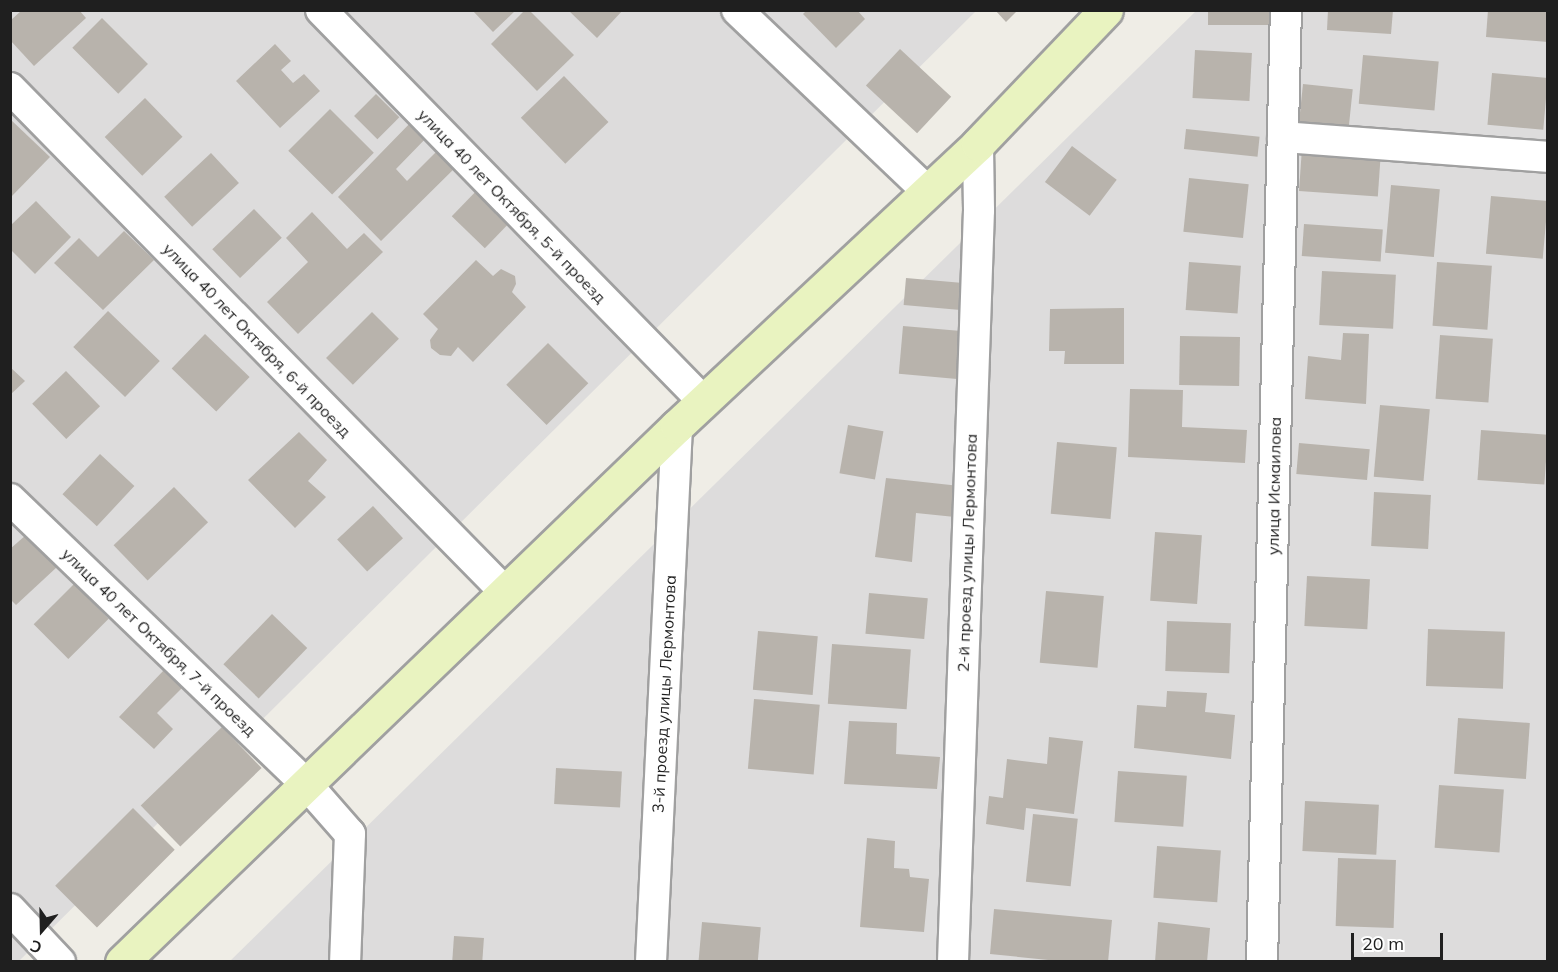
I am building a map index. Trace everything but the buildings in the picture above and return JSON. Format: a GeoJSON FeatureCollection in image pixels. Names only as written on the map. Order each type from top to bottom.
{"type":"FeatureCollection","features":[{"type":"Feature","properties":{"kind":"street","name":"улица 40 лет Октября, 5-й проезд"},"geometry":{"type":"LineString","coordinates":[[321,10],[703,401]]}},
{"type":"Feature","properties":{"kind":"street"},"geometry":{"type":"LineString","coordinates":[[737,10],[927,191]]}},
{"type":"Feature","properties":{"kind":"street"},"geometry":{"type":"LineString","coordinates":[[122,962],[307,785],[378,712],[504,591],[978,144],[1106,10]]}},
{"type":"Feature","properties":{"kind":"street","name":"улица Исмаилова"},"geometry":{"type":"LineString","coordinates":[[1262,962],[1286,10]]}},
{"type":"Feature","properties":{"kind":"street","name":"улица 40 лет Октября, 6-й проезд"},"geometry":{"type":"LineString","coordinates":[[10,88],[504,591]]}},
{"type":"Feature","properties":{"kind":"street"},"geometry":{"type":"LineString","coordinates":[[1282,137],[1548,157]]}},
{"type":"Feature","properties":{"kind":"street","name":"2-й проезд улицы Лермонтова"},"geometry":{"type":"LineString","coordinates":[[953,962],[979,210],[978,144]]}},
{"type":"Feature","properties":{"kind":"street","name":"3-й проезд улицы Лермонтова"},"geometry":{"type":"LineString","coordinates":[[651,962],[677,426]]}},
{"type":"Feature","properties":{"kind":"street","name":"улица 40 лет Октября, 7-й проезд"},"geometry":{"type":"LineString","coordinates":[[10,499],[307,785],[350,834],[345,962]]}},
{"type":"Feature","properties":{"kind":"street"},"geometry":{"type":"LineString","coordinates":[[10,909],[60,962]]}},
{"type":"Feature","properties":{"kind":"shaded area"},"geometry":{"type":"Polygon","coordinates":[[[10,11],[976,11],[18,962],[10,961],[10,11]]]}},
{"type":"Feature","properties":{"kind":"shaded area"},"geometry":{"type":"Polygon","coordinates":[[[1196,11],[1547,11],[1547,961],[229,962],[1196,11]]]}}]}
